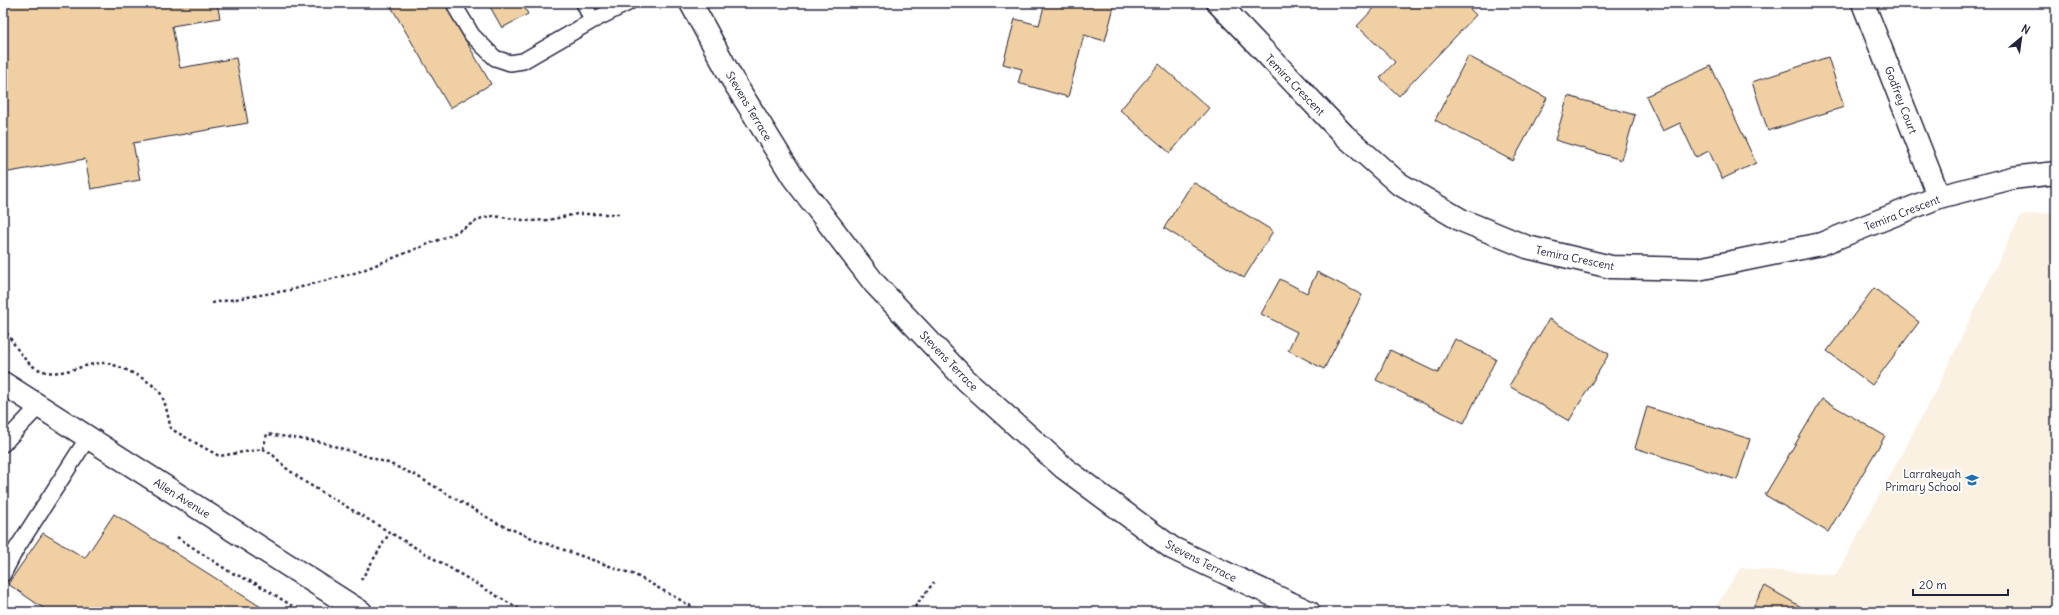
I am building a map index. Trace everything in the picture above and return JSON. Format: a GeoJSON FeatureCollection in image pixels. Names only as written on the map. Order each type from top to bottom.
{"type":"FeatureCollection","features":[{"type":"Feature","properties":{"kind":"street","name":"Stevens Terrace"},"geometry":{"type":"LineString","coordinates":[[691,3],[732,79],[793,177],[875,284],[966,380],[1064,468],[1172,548],[1308,612]]}},
{"type":"Feature","properties":{"kind":"street","name":"Temira Crescent"},"geometry":{"type":"LineString","coordinates":[[1218,3],[1344,135],[1398,183],[1461,220],[1527,247],[1611,267],[1698,269],[1821,244],[1939,197],[2012,178],[2056,173]]}},
{"type":"Feature","properties":{"kind":"street","name":"Godfrey Court"},"geometry":{"type":"LineString","coordinates":[[1863,3],[1939,197]]}},
{"type":"Feature","properties":{"kind":"street","name":"Allen Avenue"},"geometry":{"type":"LineString","coordinates":[[3,383],[87,439],[354,608]]}},
{"type":"Feature","properties":{"kind":"lane"},"geometry":{"type":"LineString","coordinates":[[456,3],[456,8],[472,35],[495,58],[510,63],[523,62],[592,21],[628,3]]}},
{"type":"Feature","properties":{"kind":"lane"},"geometry":{"type":"LineString","coordinates":[[584,3],[592,21]]}},
{"type":"Feature","properties":{"kind":"lane"},"geometry":{"type":"LineString","coordinates":[[3,444],[39,406]]}},
{"type":"Feature","properties":{"kind":"lane"},"geometry":{"type":"LineString","coordinates":[[3,574],[15,551],[87,439]]}},
{"type":"Feature","properties":{"kind":"path"},"geometry":{"type":"LineString","coordinates":[[212,303],[290,290],[358,272],[450,235],[482,218],[503,216],[530,221],[548,220],[577,214],[621,214]]}},
{"type":"Feature","properties":{"kind":"path"},"geometry":{"type":"LineString","coordinates":[[3,328],[26,359],[36,368],[47,372],[60,372],[102,363],[112,364],[154,386],[160,392],[171,429],[219,456],[263,449],[271,453],[286,468],[305,482],[524,612]]}},
{"type":"Feature","properties":{"kind":"path"},"geometry":{"type":"LineString","coordinates":[[263,449],[267,434],[321,442],[388,463],[415,475],[498,523],[540,541],[635,575],[702,612]]}},
{"type":"Feature","properties":{"kind":"path"},"geometry":{"type":"LineString","coordinates":[[354,608],[390,532]]}},
{"type":"Feature","properties":{"kind":"path"},"geometry":{"type":"LineString","coordinates":[[177,537],[230,572],[260,586],[302,612]]}},
{"type":"Feature","properties":{"kind":"path"},"geometry":{"type":"LineString","coordinates":[[911,612],[934,582]]}},
{"type":"Feature","properties":{"kind":"path"},"geometry":{"type":"LineString","coordinates":[[3,606],[12,612]]}},
{"type":"Feature","properties":{"kind":"shaded area","name":"Larrakeyah Primary School"},"geometry":{"type":"Polygon","coordinates":[[[2056,212],[2056,612],[1712,612],[1740,568],[1836,575],[1935,392],[2021,215],[2056,212]]]}},
{"type":"Feature","properties":{"kind":"building"},"geometry":{"type":"Polygon","coordinates":[[[3,3],[217,3],[220,18],[172,26],[180,68],[236,58],[248,123],[133,143],[140,180],[91,189],[85,159],[3,173],[3,107],[6,107],[3,90],[3,3]]]}},
{"type":"Feature","properties":{"kind":"building"},"geometry":{"type":"Polygon","coordinates":[[[389,3],[444,3],[491,84],[450,108],[389,3]]]}},
{"type":"Feature","properties":{"kind":"building"},"geometry":{"type":"Polygon","coordinates":[[[488,3],[522,3],[528,14],[502,28],[488,3]]]}},
{"type":"Feature","properties":{"kind":"building"},"geometry":{"type":"Polygon","coordinates":[[[1045,3],[1115,3],[1105,41],[1084,35],[1068,97],[1018,83],[1022,69],[1003,64],[1015,19],[1039,25],[1045,3]]]}},
{"type":"Feature","properties":{"kind":"building"},"geometry":{"type":"Polygon","coordinates":[[[1379,3],[1464,3],[1476,15],[1399,96],[1380,78],[1395,62],[1357,26],[1379,3]]]}},
{"type":"Feature","properties":{"kind":"building"},"geometry":{"type":"Polygon","coordinates":[[[1468,56],[1547,98],[1513,161],[1435,120],[1468,56]]]}},
{"type":"Feature","properties":{"kind":"building"},"geometry":{"type":"Polygon","coordinates":[[[1828,57],[1844,107],[1768,131],[1752,82],[1828,57]]]}},
{"type":"Feature","properties":{"kind":"building"},"geometry":{"type":"Polygon","coordinates":[[[1159,64],[1209,108],[1170,153],[1120,110],[1159,64]]]}},
{"type":"Feature","properties":{"kind":"building"},"geometry":{"type":"Polygon","coordinates":[[[1711,66],[1756,163],[1722,179],[1709,151],[1696,157],[1680,123],[1663,131],[1646,96],[1711,66]]]}},
{"type":"Feature","properties":{"kind":"building"},"geometry":{"type":"Polygon","coordinates":[[[1568,96],[1635,115],[1622,160],[1555,140],[1568,96]]]}},
{"type":"Feature","properties":{"kind":"building"},"geometry":{"type":"Polygon","coordinates":[[[1193,182],[1273,231],[1244,278],[1164,228],[1193,182]]]}},
{"type":"Feature","properties":{"kind":"building"},"geometry":{"type":"Polygon","coordinates":[[[1317,272],[1362,295],[1324,369],[1288,350],[1297,332],[1261,314],[1280,279],[1307,293],[1317,272]]]}},
{"type":"Feature","properties":{"kind":"building"},"geometry":{"type":"Polygon","coordinates":[[[1874,288],[1919,322],[1872,385],[1827,351],[1874,288]]]}},
{"type":"Feature","properties":{"kind":"building"},"geometry":{"type":"Polygon","coordinates":[[[1549,319],[1609,354],[1569,421],[1509,386],[1549,319]]]}},
{"type":"Feature","properties":{"kind":"building"},"geometry":{"type":"Polygon","coordinates":[[[1455,339],[1496,359],[1464,423],[1376,380],[1390,350],[1438,373],[1455,339]]]}},
{"type":"Feature","properties":{"kind":"building"},"geometry":{"type":"Polygon","coordinates":[[[1822,399],[1885,436],[1828,532],[1765,495],[1822,399]]]}},
{"type":"Feature","properties":{"kind":"building"},"geometry":{"type":"Polygon","coordinates":[[[1647,407],[1750,439],[1737,480],[1635,448],[1647,407]]]}},
{"type":"Feature","properties":{"kind":"building"},"geometry":{"type":"Polygon","coordinates":[[[114,514],[269,612],[49,612],[8,584],[43,533],[85,558],[114,514]]]}},
{"type":"Feature","properties":{"kind":"building"},"geometry":{"type":"Polygon","coordinates":[[[1765,586],[1810,612],[1750,612],[1765,586]]]}},
{"type":"Feature","properties":{"kind":"place","name":"Larrakeyah Primary School"},"geometry":{"type":"Point","coordinates":[1972,480]}}]}
